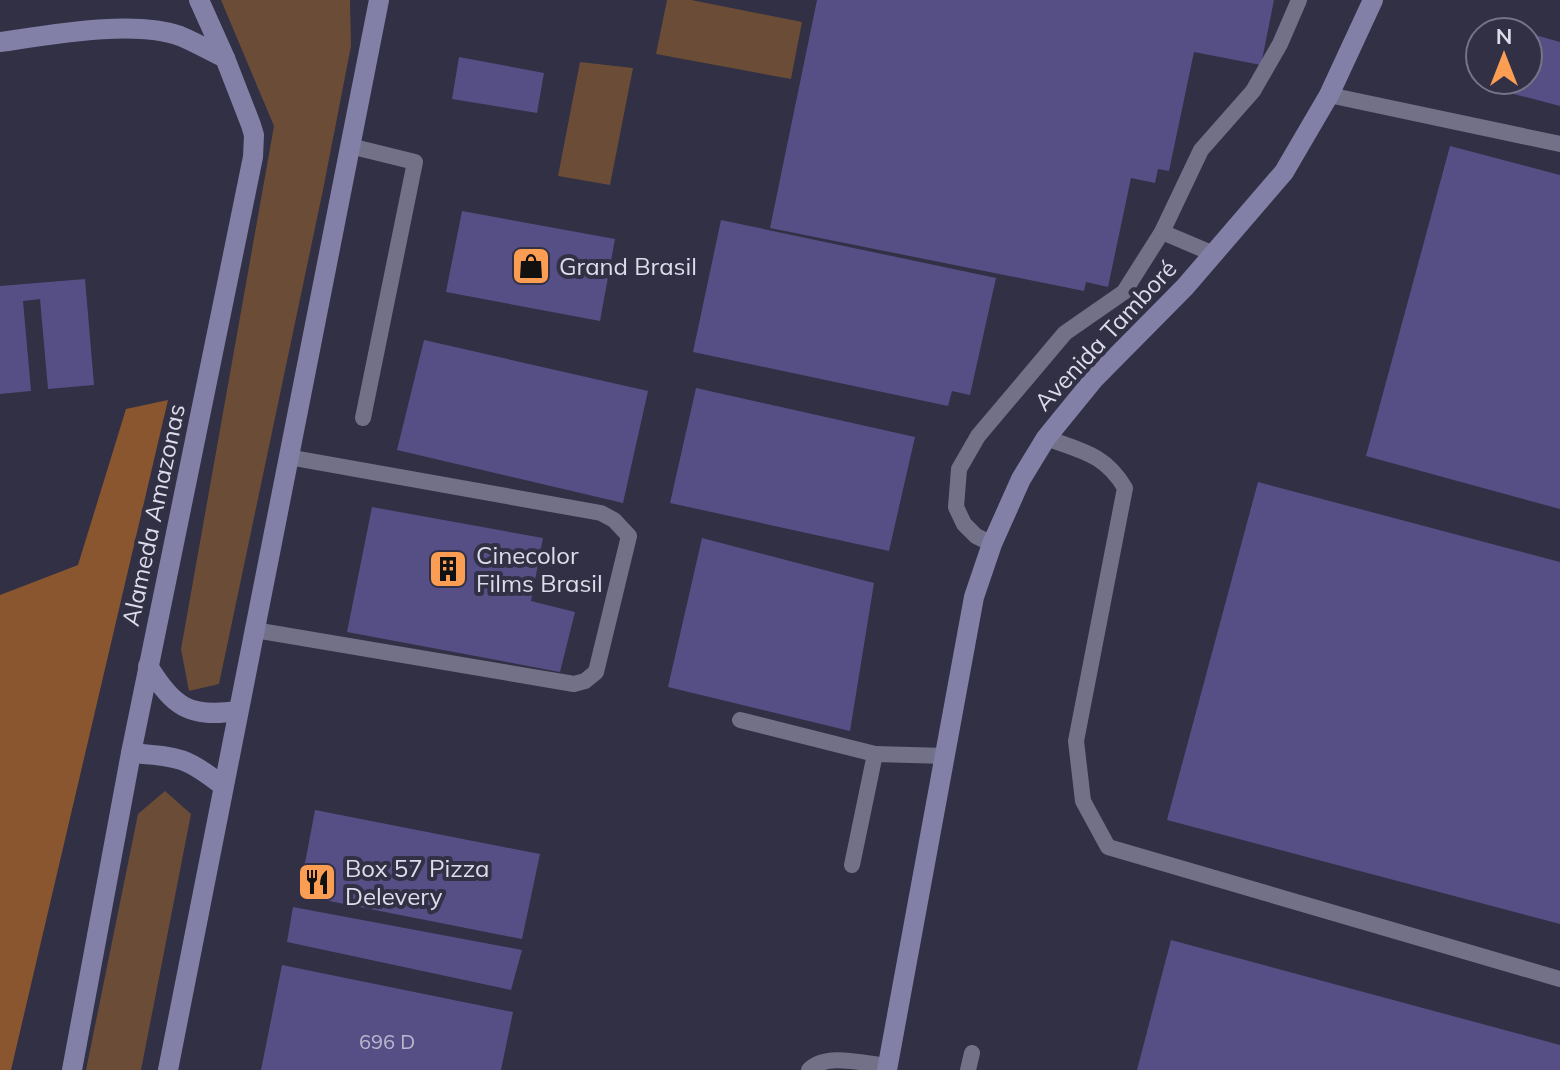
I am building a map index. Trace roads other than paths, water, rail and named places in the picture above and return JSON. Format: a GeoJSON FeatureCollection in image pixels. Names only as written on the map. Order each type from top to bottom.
{"type":"FeatureCollection","features":[{"type":"Feature","properties":{"kind":"main road","name":"Alameda Amazonas"},"geometry":{"type":"LineString","coordinates":[[72,1070],[148,666],[253,157],[251,125],[199,0]]}},
{"type":"Feature","properties":{"kind":"main road","name":"Avenida Tamboré"},"geometry":{"type":"LineString","coordinates":[[887,1068],[974,597],[992,544],[1021,479],[1046,438],[1094,379],[1185,287],[1284,172],[1329,95],[1373,0]]}},
{"type":"Feature","properties":{"kind":"main road"},"geometry":{"type":"LineString","coordinates":[[168,1070],[375,6]]}},
{"type":"Feature","properties":{"kind":"main road"},"geometry":{"type":"LineString","coordinates":[[0,42],[146,29],[178,36],[225,58]]}},
{"type":"Feature","properties":{"kind":"main road"},"geometry":{"type":"LineString","coordinates":[[148,666],[166,694],[186,708],[213,715],[238,711]]}},
{"type":"Feature","properties":{"kind":"main road"},"geometry":{"type":"LineString","coordinates":[[131,753],[177,757],[195,764],[223,786]]}},
{"type":"Feature","properties":{"kind":"lane"},"geometry":{"type":"LineString","coordinates":[[992,544],[976,536],[964,524],[956,507],[959,469],[978,436],[1065,333],[1124,292],[1162,232],[1201,150],[1253,91],[1280,44],[1299,0]]}},
{"type":"Feature","properties":{"kind":"lane"},"geometry":{"type":"LineString","coordinates":[[1329,95],[1560,144]]}},
{"type":"Feature","properties":{"kind":"lane"},"geometry":{"type":"LineString","coordinates":[[350,146],[415,162],[363,418]]}},
{"type":"Feature","properties":{"kind":"lane"},"geometry":{"type":"LineString","coordinates":[[1162,232],[1214,254]]}},
{"type":"Feature","properties":{"kind":"lane"},"geometry":{"type":"LineString","coordinates":[[1046,438],[1095,456],[1114,468],[1125,488],[1076,741],[1083,801],[1108,847],[1560,979]]}},
{"type":"Feature","properties":{"kind":"lane"},"geometry":{"type":"LineString","coordinates":[[254,630],[574,684],[585,681],[596,672],[629,536],[614,520],[601,513],[288,457]]}},
{"type":"Feature","properties":{"kind":"lane"},"geometry":{"type":"LineString","coordinates":[[740,720],[875,754],[946,756]]}},
{"type":"Feature","properties":{"kind":"lane"},"geometry":{"type":"LineString","coordinates":[[852,865],[875,754]]}},
{"type":"Feature","properties":{"kind":"lane"},"geometry":{"type":"LineString","coordinates":[[968,1070],[972,1053]]}},
{"type":"Feature","properties":{"kind":"lane"},"geometry":{"type":"LineString","coordinates":[[809,1070],[829,1060],[887,1068]]}},
{"type":"Feature","properties":{"kind":"place","name":"Grand Brasil"},"geometry":{"type":"Point","coordinates":[531,266]}},
{"type":"Feature","properties":{"kind":"place","name":"Cinecolor Films Brasil"},"geometry":{"type":"Point","coordinates":[448,569]}},
{"type":"Feature","properties":{"kind":"place","name":"Box 57 Pizza Delevery"},"geometry":{"type":"Point","coordinates":[317,882]}}]}
